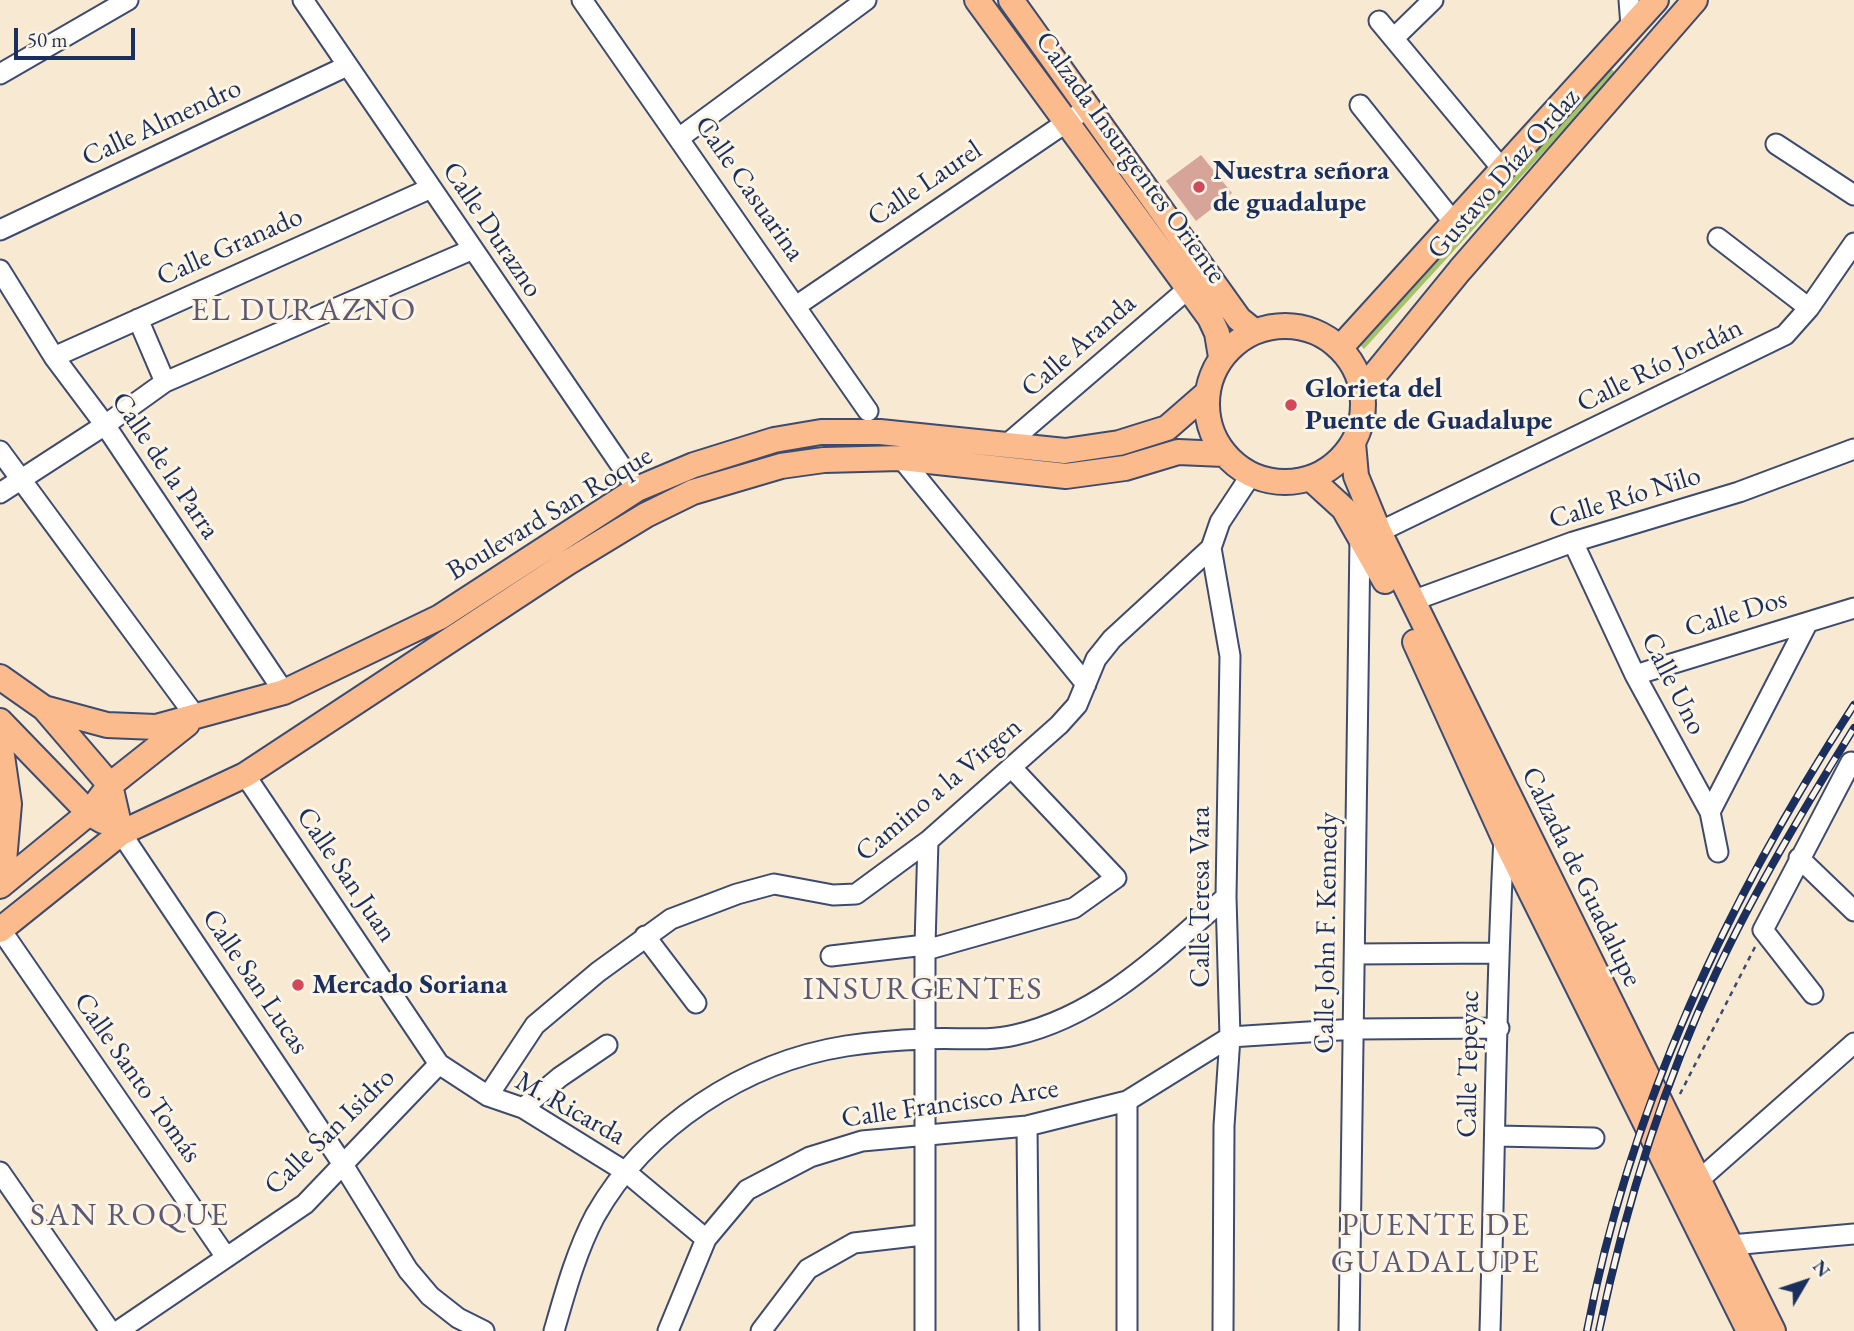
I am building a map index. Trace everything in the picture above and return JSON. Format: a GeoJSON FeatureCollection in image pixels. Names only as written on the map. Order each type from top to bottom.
{"type":"FeatureCollection","features":[{"type":"Feature","properties":{"kind":"main road","name":"Calzada Insurgentes Oriente"},"geometry":{"type":"LineString","coordinates":[[978,0],[1076,115],[1239,319],[1254,331]]}},
{"type":"Feature","properties":{"kind":"main road","name":"Calzada Insurgentes Oriente"},"geometry":{"type":"LineString","coordinates":[[1012,0],[1076,115],[1217,333],[1221,357]]}},
{"type":"Feature","properties":{"kind":"main road","name":"Gustavo Díaz Ordaz"},"geometry":{"type":"LineString","coordinates":[[1340,348],[1656,0]]}},
{"type":"Feature","properties":{"kind":"main road","name":"Gustavo Díaz Ordaz"},"geometry":{"type":"LineString","coordinates":[[1362,390],[1460,270],[1695,0]]}},
{"type":"Feature","properties":{"kind":"main road"},"geometry":{"type":"LineString","coordinates":[[1276,326],[1300,327],[1321,335],[1340,348],[1354,367],[1362,390],[1362,417],[1353,443],[1335,465],[1310,478],[1271,481],[1251,475],[1224,454],[1213,436],[1207,415],[1206,394],[1221,357],[1236,342],[1254,331],[1276,326]]}},
{"type":"Feature","properties":{"kind":"main road","name":"Boulevard San Roque"},"geometry":{"type":"LineString","coordinates":[[89,813],[110,785],[196,717],[284,692],[440,617],[637,489],[735,451],[821,432],[880,432],[1065,451],[1119,443],[1167,428],[1206,394]]}},
{"type":"Feature","properties":{"kind":"main road","name":"Calzada de Guadalupe"},"geometry":{"type":"LineString","coordinates":[[1353,443],[1356,477],[1370,534],[1395,600],[1504,838],[1719,1246],[1773,1331]]}},
{"type":"Feature","properties":{"kind":"main road","name":"Boulevard San Roque"},"geometry":{"type":"LineString","coordinates":[[121,833],[245,775],[567,563],[646,515],[693,492],[781,466],[824,460],[901,458],[1066,476],[1125,468],[1178,452],[1224,454]]}},
{"type":"Feature","properties":{"kind":"main road","name":"Calzada de Guadalupe"},"geometry":{"type":"LineString","coordinates":[[1310,478],[1370,534],[1412,601],[1699,1180],[1749,1331]]}},
{"type":"Feature","properties":{"kind":"main road"},"geometry":{"type":"LineString","coordinates":[[0,677],[44,708],[110,785],[121,833]]}},
{"type":"Feature","properties":{"kind":"main road"},"geometry":{"type":"LineString","coordinates":[[44,708],[117,726],[156,727],[196,717]]}},
{"type":"Feature","properties":{"kind":"main road"},"geometry":{"type":"LineString","coordinates":[[0,721],[89,813],[121,833]]}},
{"type":"Feature","properties":{"kind":"main road"},"geometry":{"type":"LineString","coordinates":[[0,742],[9,804],[1,885]]}},
{"type":"Feature","properties":{"kind":"main road"},"geometry":{"type":"LineString","coordinates":[[1,885],[89,813]]}},
{"type":"Feature","properties":{"kind":"main road"},"geometry":{"type":"LineString","coordinates":[[0,930],[121,833]]}},
{"type":"Feature","properties":{"kind":"street"},"geometry":{"type":"LineString","coordinates":[[0,74],[128,0]]}},
{"type":"Feature","properties":{"kind":"street","name":"Calle Durazno"},"geometry":{"type":"LineString","coordinates":[[303,0],[429,189],[637,489]]}},
{"type":"Feature","properties":{"kind":"street","name":"Calle Casuarina"},"geometry":{"type":"LineString","coordinates":[[582,0],[868,411]]}},
{"type":"Feature","properties":{"kind":"street"},"geometry":{"type":"LineString","coordinates":[[679,138],[866,0]]}},
{"type":"Feature","properties":{"kind":"street"},"geometry":{"type":"LineString","coordinates":[[1394,38],[1433,0]]}},
{"type":"Feature","properties":{"kind":"street"},"geometry":{"type":"LineString","coordinates":[[1629,0],[1631,26]]}},
{"type":"Feature","properties":{"kind":"street"},"geometry":{"type":"LineString","coordinates":[[1379,21],[1503,170]]}},
{"type":"Feature","properties":{"kind":"street","name":"Calle Almendro"},"geometry":{"type":"LineString","coordinates":[[0,230],[347,66]]}},
{"type":"Feature","properties":{"kind":"street"},"geometry":{"type":"LineString","coordinates":[[1360,105],[1455,224]]}},
{"type":"Feature","properties":{"kind":"street","name":"Calle Laurel"},"geometry":{"type":"LineString","coordinates":[[796,306],[1076,115]]}},
{"type":"Feature","properties":{"kind":"street"},"geometry":{"type":"LineString","coordinates":[[1776,144],[1854,195]]}},
{"type":"Feature","properties":{"kind":"street","name":"Calle Granado"},"geometry":{"type":"LineString","coordinates":[[54,357],[429,189]]}},
{"type":"Feature","properties":{"kind":"street"},"geometry":{"type":"LineString","coordinates":[[1718,238],[1809,308]]}},
{"type":"Feature","properties":{"kind":"street","name":"Calle Río Jordán"},"geometry":{"type":"LineString","coordinates":[[1370,534],[1785,335],[1809,308],[1854,243]]}},
{"type":"Feature","properties":{"kind":"street"},"geometry":{"type":"LineString","coordinates":[[0,493],[105,425],[165,382],[471,250]]}},
{"type":"Feature","properties":{"kind":"street","name":"Calle de la Parra"},"geometry":{"type":"LineString","coordinates":[[0,270],[54,357],[105,425],[284,692]]}},
{"type":"Feature","properties":{"kind":"street","name":"Calle Aranda"},"geometry":{"type":"LineString","coordinates":[[1005,446],[1189,288]]}},
{"type":"Feature","properties":{"kind":"street"},"geometry":{"type":"LineString","coordinates":[[138,319],[165,382]]}},
{"type":"Feature","properties":{"kind":"street","name":"Calle Río Nilo"},"geometry":{"type":"LineString","coordinates":[[1412,601],[1573,542],[1739,492],[1854,449]]}},
{"type":"Feature","properties":{"kind":"street"},"geometry":{"type":"LineString","coordinates":[[0,451],[196,717]]}},
{"type":"Feature","properties":{"kind":"street"},"geometry":{"type":"LineString","coordinates":[[901,458],[1086,684]]}},
{"type":"Feature","properties":{"kind":"street"},"geometry":{"type":"LineString","coordinates":[[1212,548],[1220,522],[1251,475]]}},
{"type":"Feature","properties":{"kind":"street","name":"Calle John F. Kennedy"},"geometry":{"type":"LineString","coordinates":[[1349,1331],[1354,954],[1370,534]]}},
{"type":"Feature","properties":{"kind":"street","name":"Calle Uno"},"geometry":{"type":"LineString","coordinates":[[1573,542],[1635,675],[1710,812],[1718,852]]}},
{"type":"Feature","properties":{"kind":"street","name":"Camino a la Virgen"},"geometry":{"type":"LineString","coordinates":[[488,1096],[535,1026],[645,936],[671,919],[774,884],[833,894],[856,894],[928,841],[1012,768],[1077,705],[1096,659],[1112,639],[1212,548]]}},
{"type":"Feature","properties":{"kind":"street","name":"Calle Teresa Vara"},"geometry":{"type":"LineString","coordinates":[[1212,548],[1230,656],[1226,897],[1230,1037],[1224,1126],[1223,1331]]}},
{"type":"Feature","properties":{"kind":"street","name":"Calle Dos"},"geometry":{"type":"LineString","coordinates":[[1635,675],[1854,608]]}},
{"type":"Feature","properties":{"kind":"street"},"geometry":{"type":"LineString","coordinates":[[1710,812],[1808,622]]}},
{"type":"Feature","properties":{"kind":"street"},"geometry":{"type":"LineString","coordinates":[[1813,994],[1763,930],[1852,763]]}},
{"type":"Feature","properties":{"kind":"street"},"geometry":{"type":"LineString","coordinates":[[831,956],[925,947],[1074,908],[1116,878],[1012,768]]}},
{"type":"Feature","properties":{"kind":"street","name":"Calle San Juan"},"geometry":{"type":"LineString","coordinates":[[245,775],[439,1064],[488,1096]]}},
{"type":"Feature","properties":{"kind":"street","name":"Calle Tepeyac"},"geometry":{"type":"LineString","coordinates":[[1490,1331],[1499,1028],[1498,953],[1504,838],[1510,799]]}},
{"type":"Feature","properties":{"kind":"street","name":"Calle San Lucas"},"geometry":{"type":"LineString","coordinates":[[121,833],[342,1163],[415,1279],[430,1296],[458,1318],[484,1331]]}},
{"type":"Feature","properties":{"kind":"street"},"geometry":{"type":"LineString","coordinates":[[925,1331],[923,1235],[928,841]]}},
{"type":"Feature","properties":{"kind":"street"},"geometry":{"type":"LineString","coordinates":[[1799,858],[1854,911]]}},
{"type":"Feature","properties":{"kind":"street"},"geometry":{"type":"LineString","coordinates":[[554,1331],[570,1277],[595,1217],[626,1171],[674,1127],[726,1087],[761,1070],[801,1056],[847,1046],[927,1039],[989,1040],[1016,1035],[1086,1007],[1121,987],[1226,897]]}},
{"type":"Feature","properties":{"kind":"street","name":"Calle Santo Tomás"},"geometry":{"type":"LineString","coordinates":[[0,930],[226,1257]]}},
{"type":"Feature","properties":{"kind":"street"},"geometry":{"type":"LineString","coordinates":[[645,936],[695,1003]]}},
{"type":"Feature","properties":{"kind":"street"},"geometry":{"type":"LineString","coordinates":[[1354,954],[1498,953]]}},
{"type":"Feature","properties":{"kind":"street"},"geometry":{"type":"LineString","coordinates":[[1230,1037],[1354,1029],[1499,1028]]}},
{"type":"Feature","properties":{"kind":"street","name":"Calle Francisco Arce"},"geometry":{"type":"LineString","coordinates":[[668,1331],[706,1239],[747,1190],[810,1157],[862,1141],[1027,1126],[1127,1101],[1230,1037]]}},
{"type":"Feature","properties":{"kind":"street"},"geometry":{"type":"LineString","coordinates":[[1699,1180],[1854,1043]]}},
{"type":"Feature","properties":{"kind":"street"},"geometry":{"type":"LineString","coordinates":[[523,1108],[559,1077],[607,1045]]}},
{"type":"Feature","properties":{"kind":"street","name":"Calle San Isidro"},"geometry":{"type":"LineString","coordinates":[[118,1331],[305,1204],[439,1064]]}},
{"type":"Feature","properties":{"kind":"street","name":"M. Ricarda"},"geometry":{"type":"LineString","coordinates":[[488,1096],[523,1108],[626,1171],[706,1239]]}},
{"type":"Feature","properties":{"kind":"street"},"geometry":{"type":"LineString","coordinates":[[1127,1101],[1127,1331]]}},
{"type":"Feature","properties":{"kind":"street"},"geometry":{"type":"LineString","coordinates":[[1027,1126],[1029,1331]]}},
{"type":"Feature","properties":{"kind":"street"},"geometry":{"type":"LineString","coordinates":[[1496,1136],[1594,1138]]}},
{"type":"Feature","properties":{"kind":"street"},"geometry":{"type":"LineString","coordinates":[[0,1172],[110,1331]]}},
{"type":"Feature","properties":{"kind":"street"},"geometry":{"type":"LineString","coordinates":[[1719,1246],[1854,1234]]}},
{"type":"Feature","properties":{"kind":"street"},"geometry":{"type":"LineString","coordinates":[[761,1331],[808,1269],[854,1243],[923,1235]]}},
{"type":"Feature","properties":{"kind":"path"},"geometry":{"type":"LineString","coordinates":[[1667,1119],[1763,930]]}},
{"type":"Feature","properties":{"kind":"green space"},"geometry":{"type":"Polygon","coordinates":[[[1611,69],[1616,73],[1364,349],[1358,343],[1611,69]]]}},
{"type":"Feature","properties":{"kind":"building","name":"Nuestra señora de guadalupe"},"geometry":{"type":"Polygon","coordinates":[[[1201,155],[1232,193],[1196,221],[1166,181],[1201,155]]]}},
{"type":"Feature","properties":{"kind":"railway"},"geometry":{"type":"LineString","coordinates":[[1587,1331],[1606,1247],[1629,1165],[1657,1084],[1690,1005],[1766,852],[1854,705]]}},
{"type":"Feature","properties":{"kind":"railway"},"geometry":{"type":"LineString","coordinates":[[1599,1331],[1633,1194],[1662,1104],[1697,1016],[1731,941],[1764,879],[1854,728]]}},
{"type":"Feature","properties":{"kind":"place","name":"Nuestra señora de guadalupe"},"geometry":{"type":"Point","coordinates":[1199,187]}},
{"type":"Feature","properties":{"kind":"place","name":"Glorieta del Puente de Guadalupe"},"geometry":{"type":"Point","coordinates":[1291,405]}},
{"type":"Feature","properties":{"kind":"place","name":"Mercado Soriana"},"geometry":{"type":"Point","coordinates":[298,985]}},
{"type":"Feature","properties":{"kind":"district","name":"EL DURAZNO"},"geometry":{"type":"Point","coordinates":[304,311]}},
{"type":"Feature","properties":{"kind":"district","name":"INSURGENTES"},"geometry":{"type":"Point","coordinates":[923,990]}},
{"type":"Feature","properties":{"kind":"district","name":"SAN ROQUE"},"geometry":{"type":"Point","coordinates":[130,1216]}},
{"type":"Feature","properties":{"kind":"district","name":"PUENTE DE GUADALUPE"},"geometry":{"type":"Point","coordinates":[1436,1244]}}]}
